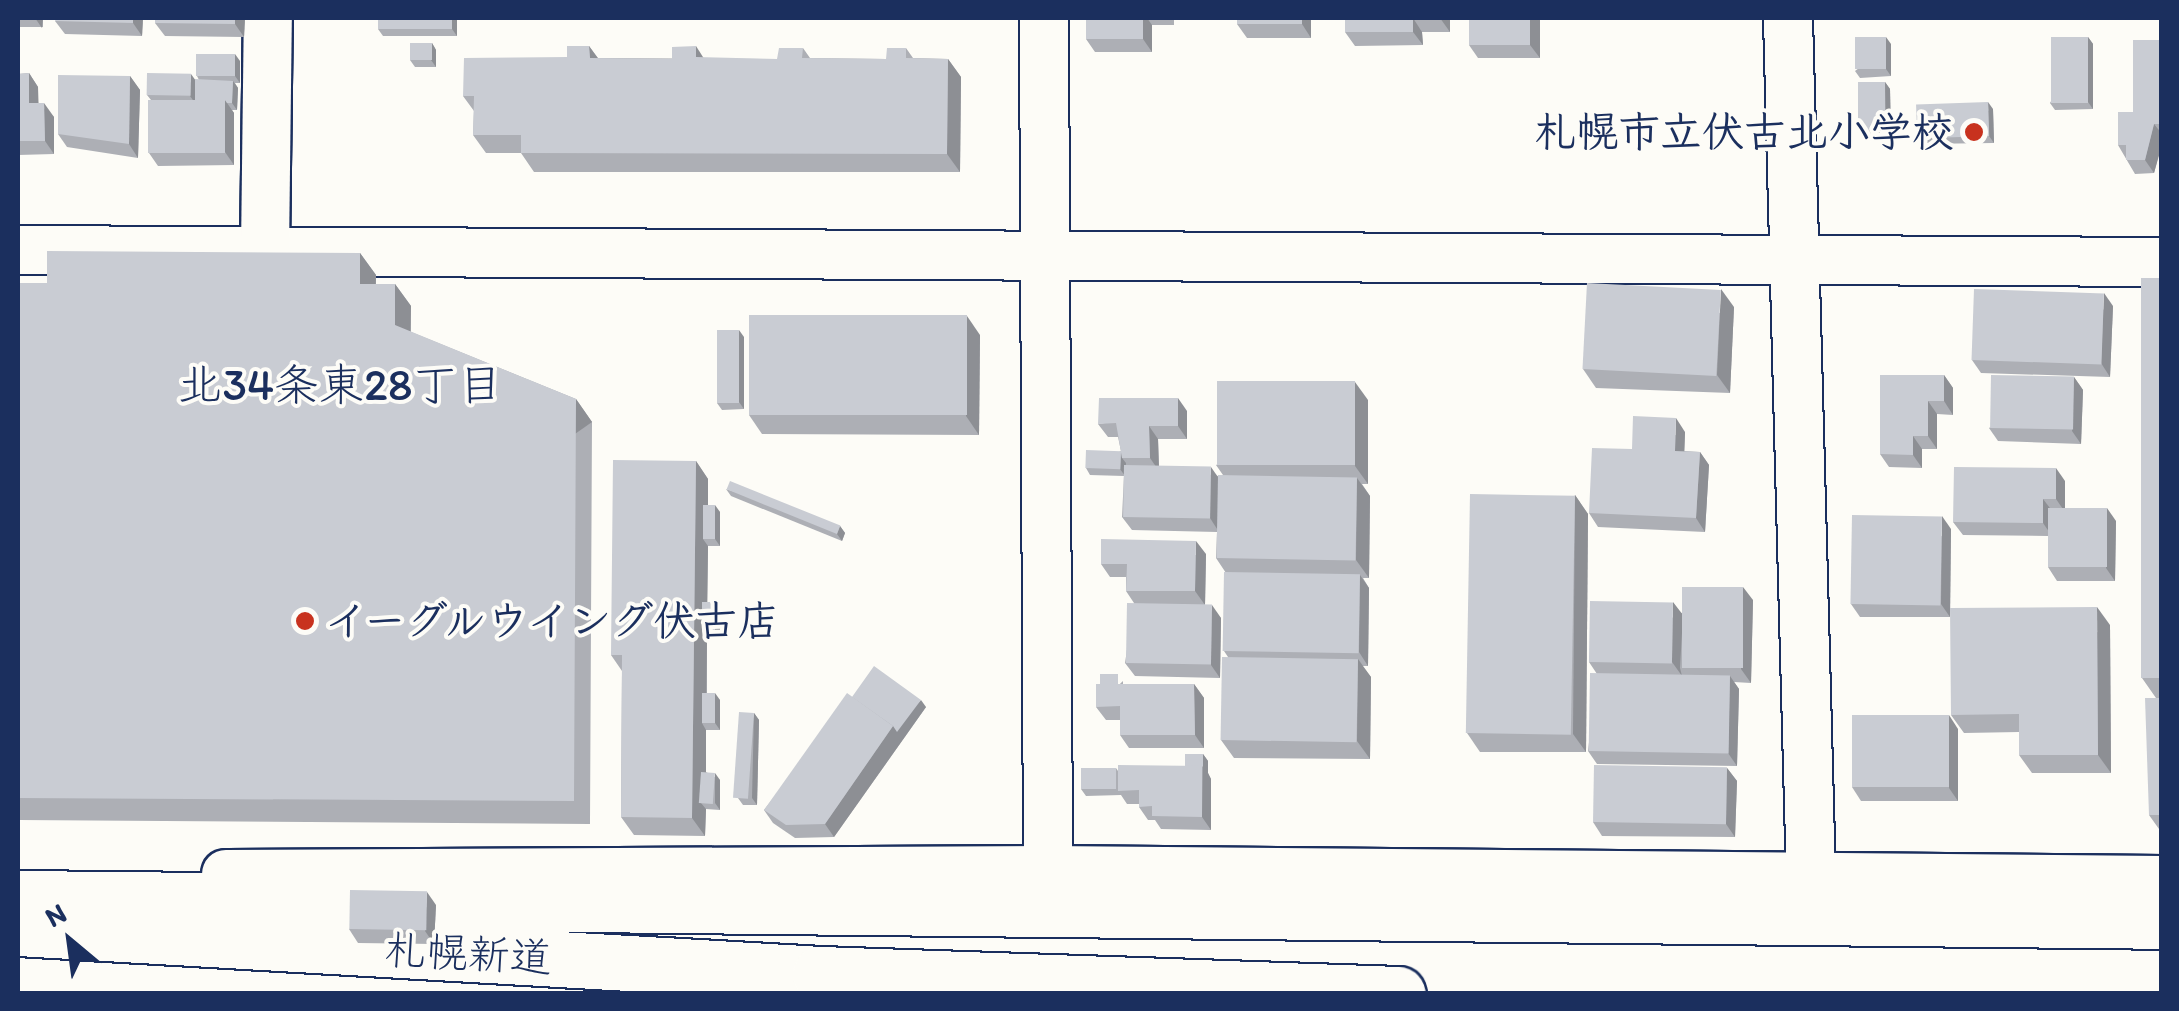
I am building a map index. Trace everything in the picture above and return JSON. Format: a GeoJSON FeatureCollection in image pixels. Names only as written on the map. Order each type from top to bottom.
{"type":"FeatureCollection","features":[{"type":"Feature","properties":{"kind":"highway"},"geometry":{"type":"LineString","coordinates":[[18,898],[2162,921]]}},
{"type":"Feature","properties":{"kind":"highway","name":"札幌新道"},"geometry":{"type":"LineString","coordinates":[[18,928],[820,974],[1398,994]]}},
{"type":"Feature","properties":{"kind":"street"},"geometry":{"type":"LineString","coordinates":[[264,250],[268,18]]}},
{"type":"Feature","properties":{"kind":"street"},"geometry":{"type":"LineString","coordinates":[[1044,18],[1042,252],[1048,870]]}},
{"type":"Feature","properties":{"kind":"street"},"geometry":{"type":"LineString","coordinates":[[1788,18],[1811,880]]}},
{"type":"Feature","properties":{"kind":"street"},"geometry":{"type":"LineString","coordinates":[[18,250],[1042,252],[2162,262]]}},
{"type":"Feature","properties":{"kind":"street"},"geometry":{"type":"LineString","coordinates":[[18,875],[1048,870],[1811,880],[2162,880]]}},
{"type":"Feature","properties":{"kind":"building"},"geometry":{"type":"Polygon","coordinates":[[[133,18],[133,23],[55,21],[133,18]]]}},
{"type":"Feature","properties":{"kind":"building"},"geometry":{"type":"Polygon","coordinates":[[[155,18],[235,18],[235,24],[155,23],[155,18]]]}},
{"type":"Feature","properties":{"kind":"building"},"geometry":{"type":"Polygon","coordinates":[[[378,18],[452,18],[452,29],[378,29],[378,18]]]}},
{"type":"Feature","properties":{"kind":"building"},"geometry":{"type":"Polygon","coordinates":[[[1086,18],[1143,18],[1143,39],[1086,39],[1086,18]]]}},
{"type":"Feature","properties":{"kind":"building"},"geometry":{"type":"Polygon","coordinates":[[[1237,18],[1302,18],[1302,24],[1237,24],[1237,18]]]}},
{"type":"Feature","properties":{"kind":"building"},"geometry":{"type":"Polygon","coordinates":[[[1345,18],[1413,18],[1413,32],[1345,32],[1345,18]]]}},
{"type":"Feature","properties":{"kind":"building"},"geometry":{"type":"Polygon","coordinates":[[[1469,18],[1530,18],[1530,45],[1469,45],[1469,18]]]}},
{"type":"Feature","properties":{"kind":"building"},"geometry":{"type":"Polygon","coordinates":[[[1855,37],[1886,37],[1886,69],[1855,69],[1855,37]]]}},
{"type":"Feature","properties":{"kind":"building"},"geometry":{"type":"Polygon","coordinates":[[[2051,37],[2088,37],[2088,103],[2051,103],[2051,37]]]}},
{"type":"Feature","properties":{"kind":"building"},"geometry":{"type":"Polygon","coordinates":[[[2133,40],[2162,40],[2162,124],[2154,124],[2145,160],[2126,160],[2126,145],[2118,145],[2118,112],[2133,112],[2133,40]]]}},
{"type":"Feature","properties":{"kind":"building"},"geometry":{"type":"Polygon","coordinates":[[[410,43],[432,43],[432,60],[410,60],[410,43]]]}},
{"type":"Feature","properties":{"kind":"building"},"geometry":{"type":"Polygon","coordinates":[[[567,46],[589,46],[590,58],[672,59],[672,47],[696,46],[696,57],[777,59],[779,48],[803,48],[802,58],[886,59],[887,48],[906,48],[906,58],[948,59],[947,154],[521,153],[521,135],[473,135],[474,96],[463,96],[464,58],[567,57],[567,46]]]}},
{"type":"Feature","properties":{"kind":"building"},"geometry":{"type":"Polygon","coordinates":[[[196,54],[235,54],[235,76],[196,76],[196,54]]]}},
{"type":"Feature","properties":{"kind":"building"},"geometry":{"type":"Polygon","coordinates":[[[29,73],[29,103],[44,103],[45,141],[18,141],[18,74],[29,73]]]}},
{"type":"Feature","properties":{"kind":"building"},"geometry":{"type":"Polygon","coordinates":[[[147,73],[191,74],[191,96],[147,95],[147,73]]]}},
{"type":"Feature","properties":{"kind":"building"},"geometry":{"type":"Polygon","coordinates":[[[58,75],[130,76],[129,144],[58,134],[58,75]]]}},
{"type":"Feature","properties":{"kind":"building"},"geometry":{"type":"Polygon","coordinates":[[[195,79],[233,81],[232,103],[195,100],[195,79]]]}},
{"type":"Feature","properties":{"kind":"building"},"geometry":{"type":"Polygon","coordinates":[[[1858,82],[1885,82],[1885,130],[1858,130],[1858,82]]]}},
{"type":"Feature","properties":{"kind":"building"},"geometry":{"type":"Polygon","coordinates":[[[148,100],[225,100],[225,153],[148,153],[148,100]]]}},
{"type":"Feature","properties":{"kind":"building"},"geometry":{"type":"Polygon","coordinates":[[[1988,102],[1989,136],[1917,138],[1916,105],[1988,102]]]}},
{"type":"Feature","properties":{"kind":"building","name":"イーグルウイング伏古店"},"geometry":{"type":"Polygon","coordinates":[[[47,251],[360,253],[360,284],[395,284],[395,325],[576,399],[574,801],[18,798],[18,283],[47,283],[47,251]]]}},
{"type":"Feature","properties":{"kind":"building"},"geometry":{"type":"Polygon","coordinates":[[[2141,278],[2162,278],[2162,678],[2141,678],[2141,278]]]}},
{"type":"Feature","properties":{"kind":"building"},"geometry":{"type":"Polygon","coordinates":[[[1587,283],[1721,290],[1716,376],[1582,369],[1587,283]]]}},
{"type":"Feature","properties":{"kind":"building"},"geometry":{"type":"Polygon","coordinates":[[[1974,289],[2104,294],[2101,364],[1972,360],[1974,289]]]}},
{"type":"Feature","properties":{"kind":"building"},"geometry":{"type":"Polygon","coordinates":[[[749,315],[967,315],[967,415],[749,415],[749,315]]]}},
{"type":"Feature","properties":{"kind":"building"},"geometry":{"type":"Polygon","coordinates":[[[717,330],[739,330],[739,403],[717,403],[717,330]]]}},
{"type":"Feature","properties":{"kind":"building"},"geometry":{"type":"Polygon","coordinates":[[[1880,375],[1944,375],[1944,401],[1928,401],[1928,436],[1913,436],[1913,455],[1880,454],[1880,375]]]}},
{"type":"Feature","properties":{"kind":"building"},"geometry":{"type":"Polygon","coordinates":[[[1991,375],[2074,376],[2073,429],[1990,428],[1991,375]]]}},
{"type":"Feature","properties":{"kind":"building"},"geometry":{"type":"Polygon","coordinates":[[[1217,381],[1355,381],[1355,465],[1217,465],[1217,381]]]}},
{"type":"Feature","properties":{"kind":"building"},"geometry":{"type":"Polygon","coordinates":[[[1099,398],[1178,398],[1178,426],[1149,426],[1150,458],[1122,458],[1116,423],[1098,424],[1099,398]]]}},
{"type":"Feature","properties":{"kind":"building"},"geometry":{"type":"Polygon","coordinates":[[[1633,416],[1676,418],[1675,451],[1700,452],[1696,518],[1589,513],[1592,448],[1632,449],[1633,416]]]}},
{"type":"Feature","properties":{"kind":"building"},"geometry":{"type":"Polygon","coordinates":[[[1086,450],[1121,451],[1120,469],[1085,468],[1086,450]]]}},
{"type":"Feature","properties":{"kind":"building"},"geometry":{"type":"Polygon","coordinates":[[[613,460],[696,461],[692,818],[621,817],[622,655],[611,655],[613,460]]]}},
{"type":"Feature","properties":{"kind":"building"},"geometry":{"type":"Polygon","coordinates":[[[1124,465],[1211,467],[1210,519],[1123,517],[1124,465]]]}},
{"type":"Feature","properties":{"kind":"building"},"geometry":{"type":"Polygon","coordinates":[[[1954,467],[2056,468],[2056,499],[2043,499],[2043,523],[1953,522],[1954,467]]]}},
{"type":"Feature","properties":{"kind":"building"},"geometry":{"type":"Polygon","coordinates":[[[1218,475],[1357,477],[1356,560],[1217,558],[1218,475]]]}},
{"type":"Feature","properties":{"kind":"building"},"geometry":{"type":"Polygon","coordinates":[[[730,481],[840,526],[837,534],[727,489],[730,481]]]}},
{"type":"Feature","properties":{"kind":"building"},"geometry":{"type":"Polygon","coordinates":[[[1470,494],[1575,496],[1571,735],[1466,733],[1470,494]]]}},
{"type":"Feature","properties":{"kind":"building"},"geometry":{"type":"Polygon","coordinates":[[[703,505],[715,505],[715,539],[703,539],[703,505]]]}},
{"type":"Feature","properties":{"kind":"building"},"geometry":{"type":"Polygon","coordinates":[[[2048,508],[2107,508],[2107,567],[2048,567],[2048,508]]]}},
{"type":"Feature","properties":{"kind":"building"},"geometry":{"type":"Polygon","coordinates":[[[1852,515],[1942,517],[1940,606],[1850,604],[1852,515]]]}},
{"type":"Feature","properties":{"kind":"building"},"geometry":{"type":"Polygon","coordinates":[[[1101,539],[1196,541],[1195,591],[1126,591],[1127,564],[1101,564],[1101,539]]]}},
{"type":"Feature","properties":{"kind":"building"},"geometry":{"type":"Polygon","coordinates":[[[1224,572],[1360,574],[1359,653],[1223,651],[1224,572]]]}},
{"type":"Feature","properties":{"kind":"building"},"geometry":{"type":"Polygon","coordinates":[[[1682,587],[1743,587],[1743,668],[1682,668],[1682,587]]]}},
{"type":"Feature","properties":{"kind":"building"},"geometry":{"type":"Polygon","coordinates":[[[1590,601],[1673,602],[1672,663],[1589,662],[1590,601]]]}},
{"type":"Feature","properties":{"kind":"building"},"geometry":{"type":"Polygon","coordinates":[[[702,602],[715,602],[715,632],[702,632],[702,602]]]}},
{"type":"Feature","properties":{"kind":"building"},"geometry":{"type":"Polygon","coordinates":[[[1127,603],[1212,604],[1211,664],[1126,663],[1127,603]]]}},
{"type":"Feature","properties":{"kind":"building"},"geometry":{"type":"Polygon","coordinates":[[[2097,607],[2098,755],[2019,755],[2019,714],[1951,715],[1950,608],[2097,607]]]}},
{"type":"Feature","properties":{"kind":"building"},"geometry":{"type":"Polygon","coordinates":[[[1222,657],[1358,659],[1357,742],[1221,740],[1222,657]]]}},
{"type":"Feature","properties":{"kind":"building"},"geometry":{"type":"Polygon","coordinates":[[[874,666],[921,700],[897,732],[852,697],[874,666]]]}},
{"type":"Feature","properties":{"kind":"building"},"geometry":{"type":"Polygon","coordinates":[[[1590,673],[1730,675],[1729,753],[1589,751],[1590,673]]]}},
{"type":"Feature","properties":{"kind":"building"},"geometry":{"type":"Polygon","coordinates":[[[1100,674],[1118,674],[1118,684],[1100,684],[1100,674]]]}},
{"type":"Feature","properties":{"kind":"building"},"geometry":{"type":"Polygon","coordinates":[[[1096,684],[1194,684],[1195,735],[1120,735],[1120,706],[1096,707],[1096,684]]]}},
{"type":"Feature","properties":{"kind":"building"},"geometry":{"type":"Polygon","coordinates":[[[702,693],[715,693],[715,723],[702,723],[702,693]]]}},
{"type":"Feature","properties":{"kind":"building"},"geometry":{"type":"Polygon","coordinates":[[[847,693],[893,726],[825,824],[786,825],[764,810],[847,693]]]}},
{"type":"Feature","properties":{"kind":"building"},"geometry":{"type":"Polygon","coordinates":[[[2145,698],[2162,698],[2162,815],[2149,815],[2145,698]]]}},
{"type":"Feature","properties":{"kind":"building"},"geometry":{"type":"Polygon","coordinates":[[[739,712],[754,713],[748,799],[733,798],[739,712]]]}},
{"type":"Feature","properties":{"kind":"building"},"geometry":{"type":"Polygon","coordinates":[[[1852,715],[1949,715],[1949,787],[1852,787],[1852,715]]]}},
{"type":"Feature","properties":{"kind":"building"},"geometry":{"type":"Polygon","coordinates":[[[1185,754],[1203,754],[1203,767],[1185,766],[1185,754]]]}},
{"type":"Feature","properties":{"kind":"building"},"geometry":{"type":"Polygon","coordinates":[[[1118,765],[1202,766],[1202,817],[1152,816],[1152,806],[1139,807],[1139,790],[1118,791],[1118,765]]]}},
{"type":"Feature","properties":{"kind":"building"},"geometry":{"type":"Polygon","coordinates":[[[1594,765],[1727,767],[1726,824],[1593,822],[1594,765]]]}},
{"type":"Feature","properties":{"kind":"building"},"geometry":{"type":"Polygon","coordinates":[[[1081,768],[1116,768],[1116,789],[1081,789],[1081,768]]]}},
{"type":"Feature","properties":{"kind":"building"},"geometry":{"type":"Polygon","coordinates":[[[701,772],[715,773],[713,804],[699,803],[701,772]]]}},
{"type":"Feature","properties":{"kind":"building"},"geometry":{"type":"Polygon","coordinates":[[[350,890],[427,891],[426,930],[349,929],[350,890]]]}},
{"type":"Feature","properties":{"kind":"place","name":"札幌市立伏古北小学校"},"geometry":{"type":"Point","coordinates":[1974,132]}},
{"type":"Feature","properties":{"kind":"place","name":"イーグルウイング伏古店"},"geometry":{"type":"Point","coordinates":[305,621]}},
{"type":"Feature","properties":{"kind":"district","name":"北34条東28丁目"},"geometry":{"type":"Point","coordinates":[340,385]}}]}
